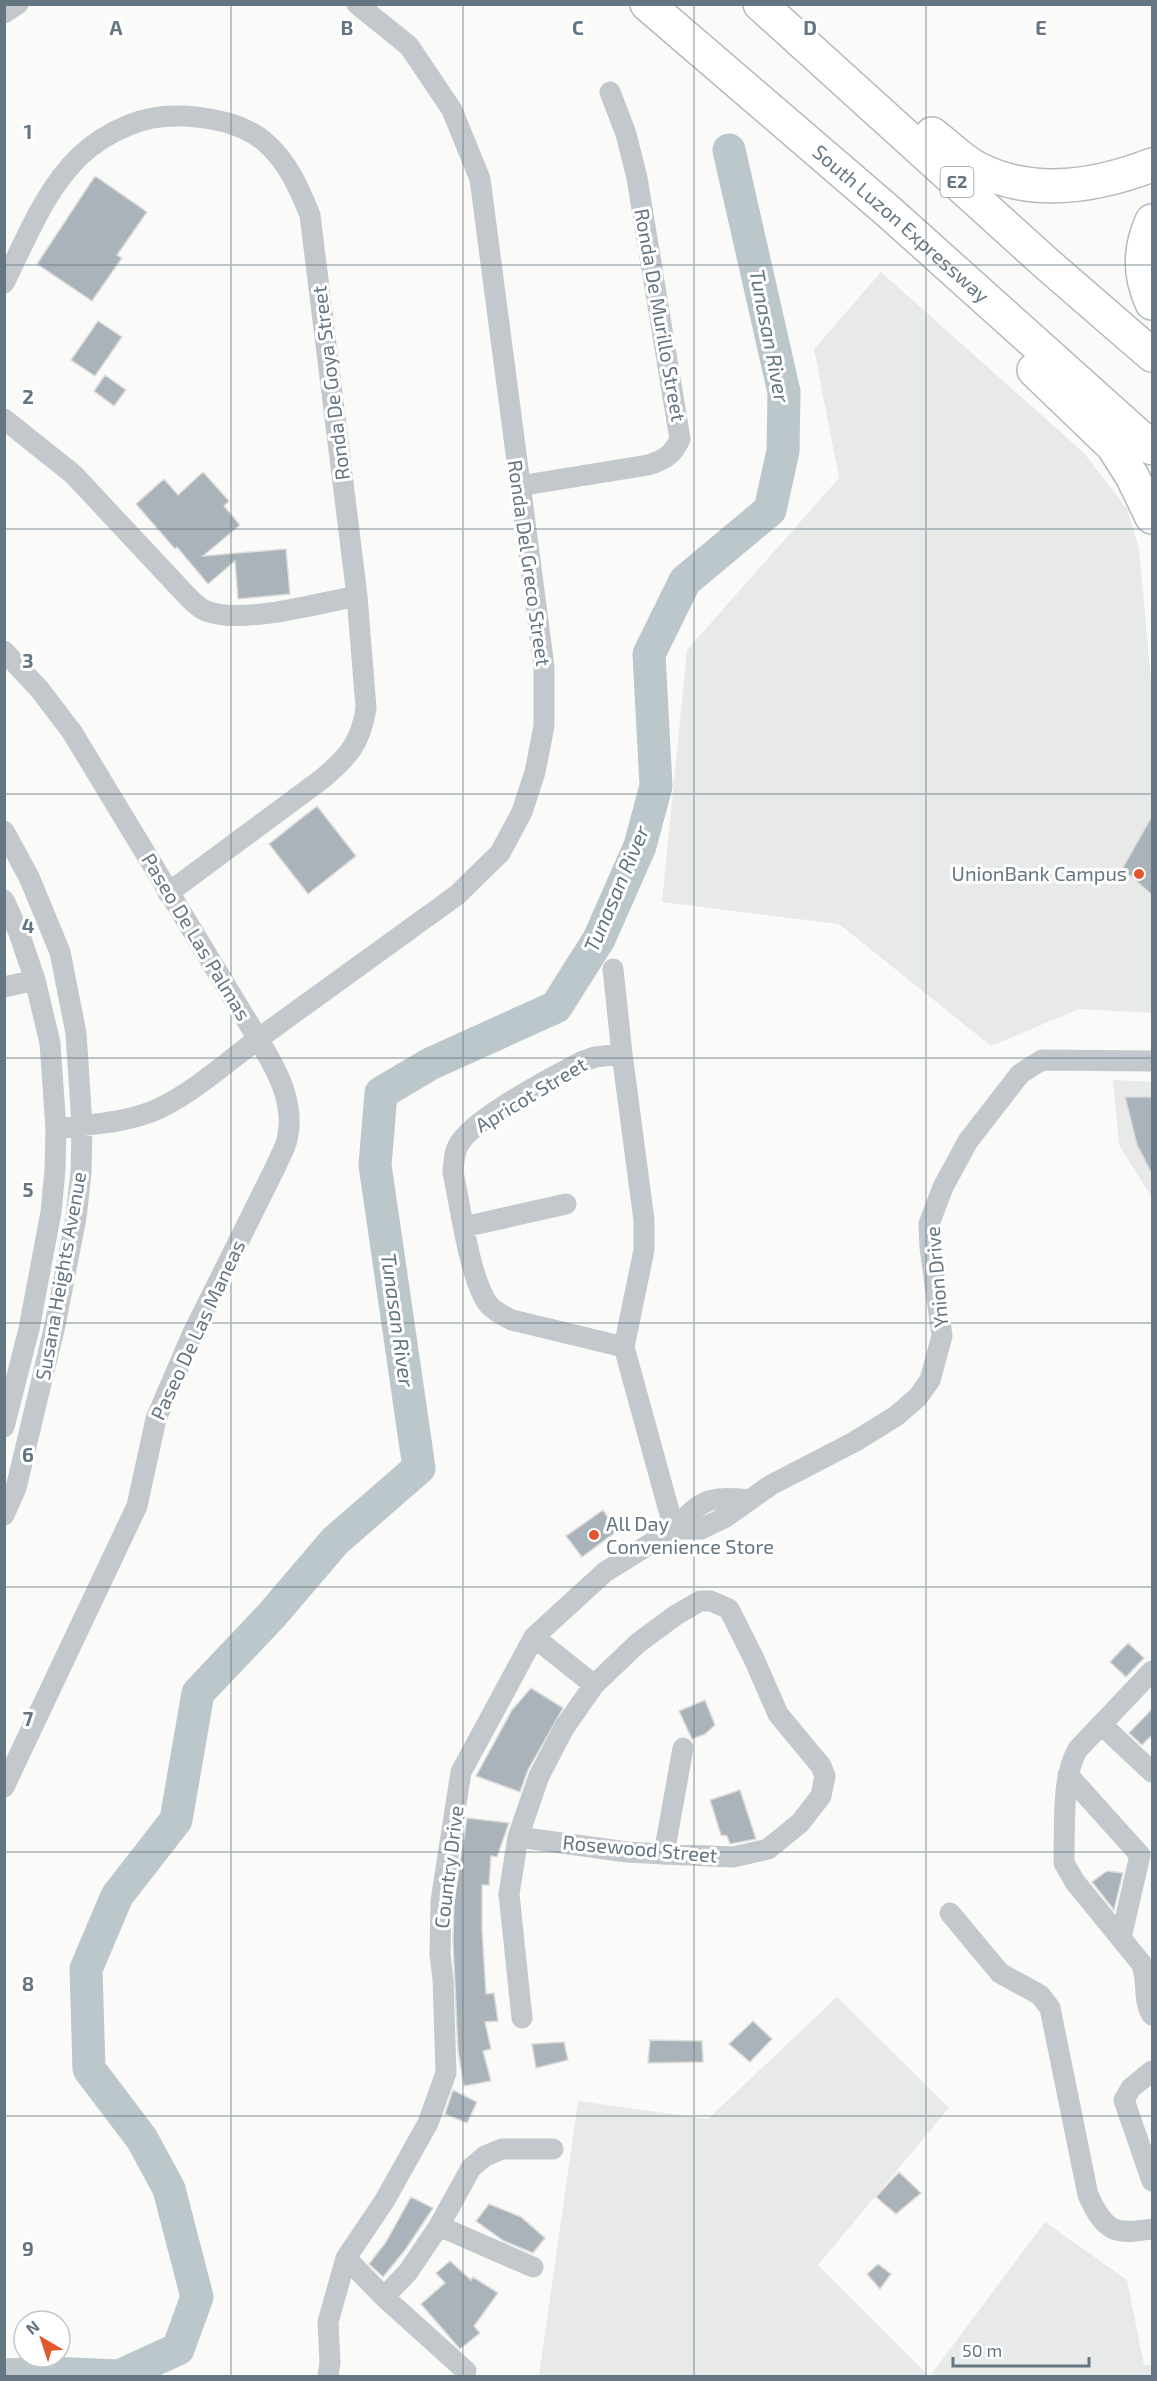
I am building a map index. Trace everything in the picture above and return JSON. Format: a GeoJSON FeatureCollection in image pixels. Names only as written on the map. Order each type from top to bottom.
{"type":"FeatureCollection","features":[{"type":"Feature","properties":{"kind":"highway","name":"South Luzon Expressway"},"geometry":{"type":"LineString","coordinates":[[647,4],[888,212],[1152,448]]}},
{"type":"Feature","properties":{"kind":"highway"},"geometry":{"type":"LineString","coordinates":[[762,6],[980,170],[1023,184],[1053,187],[1082,185],[1129,174],[1152,165]]}},
{"type":"Feature","properties":{"kind":"highway","name":"E2"},"geometry":{"type":"LineString","coordinates":[[762,6],[1047,264],[1152,355]]}},
{"type":"Feature","properties":{"kind":"highway"},"geometry":{"type":"LineString","coordinates":[[888,212],[978,314],[1113,446],[1132,476],[1152,517]]}},
{"type":"Feature","properties":{"kind":"highway"},"geometry":{"type":"LineString","coordinates":[[1152,220],[1143,254],[1142,276],[1152,303]]}},
{"type":"Feature","properties":{"kind":"street"},"geometry":{"type":"LineString","coordinates":[[4,14],[18,4]]}},
{"type":"Feature","properties":{"kind":"street","name":"Ronda Del Greco Street"},"geometry":{"type":"LineString","coordinates":[[258,1039],[457,895],[500,853],[522,812],[535,772],[544,726],[544,667],[480,179],[452,110],[409,46],[357,4]]}},
{"type":"Feature","properties":{"kind":"street","name":"Ronda De Murillo Street"},"geometry":{"type":"LineString","coordinates":[[519,486],[662,461],[675,452],[680,439],[637,178],[626,134],[610,92]]}},
{"type":"Feature","properties":{"kind":"street","name":"Ronda De Goya Street"},"geometry":{"type":"LineString","coordinates":[[4,283],[48,197],[64,173],[81,155],[130,124],[162,117],[197,116],[236,126],[263,140],[280,157],[297,182],[310,215],[357,596],[366,708],[359,740],[346,758],[322,779],[168,893]]}},
{"type":"Feature","properties":{"kind":"street"},"geometry":{"type":"LineString","coordinates":[[4,419],[73,474],[189,598],[204,610],[226,615],[248,615],[357,596]]}},
{"type":"Feature","properties":{"kind":"street","name":"Paseo De Las Palmas"},"geometry":{"type":"LineString","coordinates":[[4,651],[40,690],[72,732],[258,1039],[184,1094],[160,1108],[132,1118],[56,1129]]}},
{"type":"Feature","properties":{"kind":"street","name":"Susana Heights Avenue"},"geometry":{"type":"LineString","coordinates":[[4,831],[29,877],[60,952],[76,1033],[82,1125],[81,1172],[76,1218],[55,1325],[16,1488],[4,1515]]}},
{"type":"Feature","properties":{"kind":"street","name":"Susana Heights Avenue"},"geometry":{"type":"LineString","coordinates":[[4,900],[19,933],[35,980],[50,1043],[56,1129],[51,1212],[29,1329],[4,1427]]}},
{"type":"Feature","properties":{"kind":"street"},"geometry":{"type":"LineString","coordinates":[[612,969],[644,1220],[644,1250],[624,1347],[674,1529],[693,1510],[705,1502],[718,1497],[749,1500]]}},
{"type":"Feature","properties":{"kind":"street"},"geometry":{"type":"LineString","coordinates":[[4,987],[35,980]]}},
{"type":"Feature","properties":{"kind":"street","name":"Paseo De Las Maneas"},"geometry":{"type":"LineString","coordinates":[[4,1787],[137,1506],[156,1419],[192,1335],[276,1166],[287,1139],[289,1115],[285,1093],[277,1069],[258,1039]]}},
{"type":"Feature","properties":{"kind":"street","name":"Apricot Street"},"geometry":{"type":"LineString","coordinates":[[622,1053],[595,1057],[566,1070],[489,1117],[472,1129],[460,1142],[454,1156],[453,1172],[475,1277],[489,1305],[499,1314],[512,1320],[624,1347]]}},
{"type":"Feature","properties":{"kind":"street","name":"Ynion Drive"},"geometry":{"type":"LineString","coordinates":[[714,1524],[771,1485],[854,1442],[896,1416],[918,1397],[930,1380],[942,1336],[929,1224],[943,1187],[968,1141],[1020,1074],[1042,1060],[1152,1061]]}},
{"type":"Feature","properties":{"kind":"street"},"geometry":{"type":"LineString","coordinates":[[464,1227],[566,1204]]}},
{"type":"Feature","properties":{"kind":"street","name":"Country Drive"},"geometry":{"type":"LineString","coordinates":[[329,2370],[328,2322],[346,2258],[385,2200],[428,2123],[446,2073],[440,1954],[441,1901],[461,1772],[534,1637],[605,1572],[674,1529],[701,1529],[714,1524]]}},
{"type":"Feature","properties":{"kind":"street","name":"Rosewood Street"},"geometry":{"type":"LineString","coordinates":[[518,1838],[627,1852],[733,1857],[768,1849],[800,1823],[821,1796],[825,1776],[821,1766],[778,1714],[734,1616],[721,1604],[700,1601],[676,1615],[638,1643],[594,1685]]}},
{"type":"Feature","properties":{"kind":"street"},"geometry":{"type":"LineString","coordinates":[[522,2018],[509,1894],[518,1838],[539,1776],[564,1728],[594,1685],[534,1637]]}},
{"type":"Feature","properties":{"kind":"street"},"geometry":{"type":"LineString","coordinates":[[1151,1675],[1078,1749],[1071,1760],[1068,1775],[1064,1863],[1075,1882],[1121,1938],[1145,1972],[1146,2002],[1152,2015]]}},
{"type":"Feature","properties":{"kind":"street"},"geometry":{"type":"LineString","coordinates":[[1102,1725],[1152,1772]]}},
{"type":"Feature","properties":{"kind":"street"},"geometry":{"type":"LineString","coordinates":[[664,1854],[682,1748]]}},
{"type":"Feature","properties":{"kind":"street"},"geometry":{"type":"LineString","coordinates":[[1068,1775],[1140,1856],[1121,1938]]}},
{"type":"Feature","properties":{"kind":"street"},"geometry":{"type":"LineString","coordinates":[[950,1913],[1000,1973],[1040,1995],[1050,2008],[1088,2195],[1096,2212],[1114,2230],[1128,2232],[1152,2229]]}},
{"type":"Feature","properties":{"kind":"street"},"geometry":{"type":"LineString","coordinates":[[1152,2071],[1131,2088],[1125,2100],[1152,2181]]}},
{"type":"Feature","properties":{"kind":"street"},"geometry":{"type":"LineString","coordinates":[[384,2297],[408,2272],[439,2226],[471,2168],[485,2156],[502,2149],[553,2149]]}},
{"type":"Feature","properties":{"kind":"street"},"geometry":{"type":"LineString","coordinates":[[439,2226],[533,2267]]}},
{"type":"Feature","properties":{"kind":"street"},"geometry":{"type":"LineString","coordinates":[[346,2258],[384,2297],[466,2371]]}},
{"type":"Feature","properties":{"kind":"street"},"geometry":{"type":"LineString","coordinates":[[329,2370],[347,2376]]}},
{"type":"Feature","properties":{"kind":"shaded area"},"geometry":{"type":"Polygon","coordinates":[[[881,272],[1084,453],[1127,509],[1139,548],[1152,691],[1152,1013],[1079,1009],[991,1046],[839,924],[662,902],[687,650],[839,478],[814,349],[881,272]]]}},
{"type":"Feature","properties":{"kind":"shaded area"},"geometry":{"type":"Polygon","coordinates":[[[1113,1080],[1152,1082],[1152,1198],[1119,1145],[1113,1080]]]}},
{"type":"Feature","properties":{"kind":"shaded area"},"geometry":{"type":"Polygon","coordinates":[[[837,1997],[949,2108],[818,2265],[929,2376],[539,2376],[578,2101],[708,2119],[837,1997]]]}},
{"type":"Feature","properties":{"kind":"shaded area"},"geometry":{"type":"Polygon","coordinates":[[[1045,2222],[1127,2280],[1144,2365],[1152,2365],[1152,2376],[930,2376],[1045,2222]]]}},
{"type":"Feature","properties":{"kind":"building"},"geometry":{"type":"Polygon","coordinates":[[[95,176],[147,212],[117,255],[122,258],[92,301],[37,264],[95,176]]]}},
{"type":"Feature","properties":{"kind":"building"},"geometry":{"type":"Polygon","coordinates":[[[98,321],[122,337],[95,376],[71,360],[98,321]]]}},
{"type":"Feature","properties":{"kind":"building"},"geometry":{"type":"Polygon","coordinates":[[[105,375],[126,390],[114,406],[94,391],[105,375]]]}},
{"type":"Feature","properties":{"kind":"building"},"geometry":{"type":"Polygon","coordinates":[[[203,472],[229,501],[224,506],[240,525],[203,556],[286,549],[290,594],[238,599],[235,561],[208,584],[136,504],[164,479],[178,495],[203,472]]]}},
{"type":"Feature","properties":{"kind":"building"},"geometry":{"type":"Polygon","coordinates":[[[317,806],[356,856],[308,894],[269,844],[317,806]]]}},
{"type":"Feature","properties":{"kind":"building","name":"UnionBank Campus"},"geometry":{"type":"Polygon","coordinates":[[[1152,816],[1152,895],[1131,876],[1121,871],[1152,816]]]}},
{"type":"Feature","properties":{"kind":"building"},"geometry":{"type":"Polygon","coordinates":[[[1125,1097],[1152,1097],[1152,1174],[1137,1145],[1125,1097]]]}},
{"type":"Feature","properties":{"kind":"building"},"geometry":{"type":"Polygon","coordinates":[[[603,1510],[617,1531],[582,1557],[566,1536],[603,1510]]]}},
{"type":"Feature","properties":{"kind":"building"},"geometry":{"type":"Polygon","coordinates":[[[1128,1643],[1144,1658],[1126,1677],[1110,1662],[1128,1643]]]}},
{"type":"Feature","properties":{"kind":"building"},"geometry":{"type":"Polygon","coordinates":[[[531,1688],[563,1708],[528,1770],[520,1792],[476,1776],[512,1710],[531,1688]]]}},
{"type":"Feature","properties":{"kind":"building"},"geometry":{"type":"Polygon","coordinates":[[[705,1700],[715,1725],[705,1734],[692,1739],[679,1711],[705,1700]]]}},
{"type":"Feature","properties":{"kind":"building"},"geometry":{"type":"Polygon","coordinates":[[[1152,1709],[1152,1735],[1142,1745],[1129,1733],[1152,1709]]]}},
{"type":"Feature","properties":{"kind":"building"},"geometry":{"type":"Polygon","coordinates":[[[740,1790],[756,1839],[730,1844],[727,1836],[721,1835],[710,1800],[740,1790]]]}},
{"type":"Feature","properties":{"kind":"building"},"geometry":{"type":"Polygon","coordinates":[[[467,1818],[509,1823],[497,1857],[491,1856],[489,1885],[482,1885],[486,1994],[494,1993],[498,2021],[485,2022],[491,2049],[483,2051],[491,2081],[464,2086],[458,2051],[453,1941],[454,1902],[467,1818]]]}},
{"type":"Feature","properties":{"kind":"building"},"geometry":{"type":"Polygon","coordinates":[[[1107,1871],[1123,1873],[1114,1910],[1092,1882],[1107,1871]]]}},
{"type":"Feature","properties":{"kind":"building"},"geometry":{"type":"Polygon","coordinates":[[[753,2021],[772,2039],[750,2062],[729,2044],[753,2021]]]}},
{"type":"Feature","properties":{"kind":"building"},"geometry":{"type":"Polygon","coordinates":[[[650,2040],[702,2041],[703,2062],[648,2063],[650,2040]]]}},
{"type":"Feature","properties":{"kind":"building"},"geometry":{"type":"Polygon","coordinates":[[[564,2042],[568,2060],[536,2068],[532,2044],[564,2042]]]}},
{"type":"Feature","properties":{"kind":"building"},"geometry":{"type":"Polygon","coordinates":[[[453,2090],[477,2102],[467,2123],[445,2114],[453,2090]]]}},
{"type":"Feature","properties":{"kind":"building"},"geometry":{"type":"Polygon","coordinates":[[[899,2172],[921,2193],[896,2214],[876,2197],[899,2172]]]}},
{"type":"Feature","properties":{"kind":"building"},"geometry":{"type":"Polygon","coordinates":[[[411,2197],[433,2208],[405,2250],[383,2277],[369,2264],[386,2242],[411,2197]]]}},
{"type":"Feature","properties":{"kind":"building"},"geometry":{"type":"Polygon","coordinates":[[[489,2204],[521,2217],[545,2238],[533,2253],[504,2241],[476,2221],[489,2204]]]}},
{"type":"Feature","properties":{"kind":"building"},"geometry":{"type":"Polygon","coordinates":[[[450,2261],[471,2280],[473,2277],[498,2293],[474,2326],[480,2333],[460,2349],[421,2304],[445,2283],[436,2273],[450,2261]]]}},
{"type":"Feature","properties":{"kind":"building"},"geometry":{"type":"Polygon","coordinates":[[[878,2264],[891,2274],[880,2289],[867,2274],[878,2264]]]}},
{"type":"Feature","properties":{"kind":"waterway","name":"Tunasan River"},"geometry":{"type":"LineString","coordinates":[[4,2375],[49,2373],[119,2376],[178,2349],[197,2297],[169,2189],[142,2139],[89,2069],[86,1969],[117,1896],[176,1820],[198,1693],[271,1616],[335,1541],[419,1468],[375,1165],[381,1093],[430,1064],[556,1007],[599,939],[640,846],[656,786],[649,654],[685,581],[770,510],[783,451],[784,392],[729,150]]}},
{"type":"Feature","properties":{"kind":"place","name":"UnionBank Campus"},"geometry":{"type":"Point","coordinates":[1139,874]}},
{"type":"Feature","properties":{"kind":"place","name":"All Day Convenience Store"},"geometry":{"type":"Point","coordinates":[594,1535]}}]}
